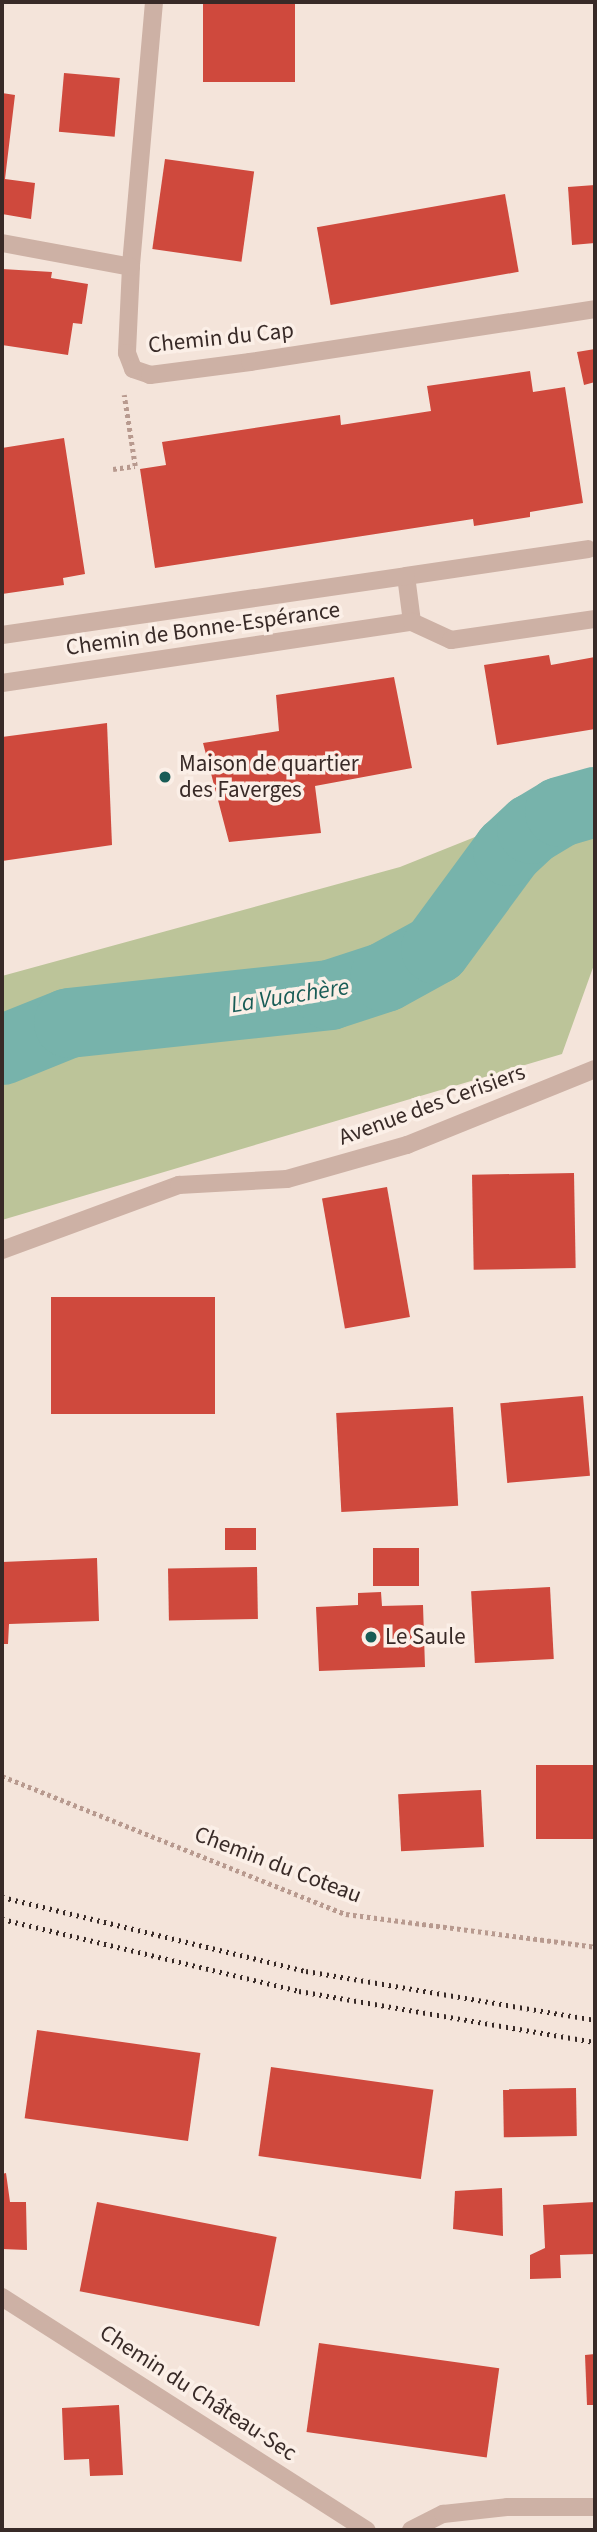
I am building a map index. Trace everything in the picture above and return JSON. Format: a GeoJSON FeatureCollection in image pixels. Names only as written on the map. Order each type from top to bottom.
{"type":"FeatureCollection","features":[{"type":"Feature","properties":{"kind":"street","name":"Chemin du Cap"},"geometry":{"type":"LineString","coordinates":[[154,2],[131,267],[127,353],[133,369],[150,375],[200,369],[595,309]]}},
{"type":"Feature","properties":{"kind":"street"},"geometry":{"type":"LineString","coordinates":[[2,243],[131,267]]}},
{"type":"Feature","properties":{"kind":"street","name":"Chemin de Bonne-Espérance"},"geometry":{"type":"LineString","coordinates":[[2,635],[588,549]]}},
{"type":"Feature","properties":{"kind":"street"},"geometry":{"type":"LineString","coordinates":[[406,576],[412,622],[451,640],[595,619]]}},
{"type":"Feature","properties":{"kind":"street","name":"Chemin de Bonne-Espérance"},"geometry":{"type":"LineString","coordinates":[[2,683],[412,622]]}},
{"type":"Feature","properties":{"kind":"street","name":"Avenue des Cerisiers"},"geometry":{"type":"LineString","coordinates":[[2,1250],[179,1185],[287,1179],[407,1145],[595,1069]]}},
{"type":"Feature","properties":{"kind":"street","name":"Chemin du Château-Sec"},"geometry":{"type":"LineString","coordinates":[[2,2297],[367,2530]]}},
{"type":"Feature","properties":{"kind":"street"},"geometry":{"type":"LineString","coordinates":[[411,2530],[443,2514],[507,2507],[595,2507]]}},
{"type":"Feature","properties":{"kind":"path"},"geometry":{"type":"LineString","coordinates":[[113,469],[135,466],[124,396]]}},
{"type":"Feature","properties":{"kind":"path","name":"Chemin du Coteau"},"geometry":{"type":"LineString","coordinates":[[2,1776],[346,1914],[595,1947]]}},
{"type":"Feature","properties":{"kind":"green space"},"geometry":{"type":"Polygon","coordinates":[[[595,789],[595,962],[562,1054],[2,1220],[2,976],[400,867],[595,789]]]}},
{"type":"Feature","properties":{"kind":"building"},"geometry":{"type":"Polygon","coordinates":[[[203,2],[295,2],[295,82],[203,82],[203,2]]]}},
{"type":"Feature","properties":{"kind":"building"},"geometry":{"type":"Polygon","coordinates":[[[64,73],[120,78],[115,137],[59,132],[64,73]]]}},
{"type":"Feature","properties":{"kind":"building"},"geometry":{"type":"Polygon","coordinates":[[[2,93],[15,95],[5,179],[35,183],[31,219],[2,214],[2,93]]]}},
{"type":"Feature","properties":{"kind":"building"},"geometry":{"type":"Polygon","coordinates":[[[165,159],[254,172],[241,262],[152,249],[165,159]]]}},
{"type":"Feature","properties":{"kind":"building"},"geometry":{"type":"Polygon","coordinates":[[[595,185],[595,243],[572,245],[568,187],[595,185]]]}},
{"type":"Feature","properties":{"kind":"building"},"geometry":{"type":"Polygon","coordinates":[[[505,194],[519,272],[331,305],[317,227],[505,194]]]}},
{"type":"Feature","properties":{"kind":"building"},"geometry":{"type":"Polygon","coordinates":[[[2,269],[52,272],[51,278],[88,284],[82,324],[73,323],[68,355],[2,345],[2,269]]]}},
{"type":"Feature","properties":{"kind":"building"},"geometry":{"type":"Polygon","coordinates":[[[595,349],[595,382],[584,385],[577,352],[595,349]]]}},
{"type":"Feature","properties":{"kind":"building"},"geometry":{"type":"Polygon","coordinates":[[[530,371],[533,392],[565,387],[583,503],[530,512],[530,517],[474,526],[473,519],[155,568],[140,469],[166,465],[162,442],[340,415],[341,425],[431,411],[427,386],[530,371]]]}},
{"type":"Feature","properties":{"kind":"building"},"geometry":{"type":"Polygon","coordinates":[[[64,438],[85,574],[63,578],[64,585],[2,594],[2,448],[64,438]]]}},
{"type":"Feature","properties":{"kind":"building"},"geometry":{"type":"Polygon","coordinates":[[[549,655],[551,665],[595,657],[595,729],[497,745],[484,665],[549,655]]]}},
{"type":"Feature","properties":{"kind":"building"},"geometry":{"type":"Polygon","coordinates":[[[394,677],[412,768],[315,786],[321,833],[229,842],[203,743],[279,731],[276,695],[394,677]]]}},
{"type":"Feature","properties":{"kind":"building"},"geometry":{"type":"Polygon","coordinates":[[[107,723],[112,845],[2,861],[2,737],[107,723]]]}},
{"type":"Feature","properties":{"kind":"building"},"geometry":{"type":"Polygon","coordinates":[[[574,1173],[576,1268],[474,1270],[472,1175],[574,1173]]]}},
{"type":"Feature","properties":{"kind":"building"},"geometry":{"type":"Polygon","coordinates":[[[387,1187],[410,1317],[345,1328],[322,1198],[387,1187]]]}},
{"type":"Feature","properties":{"kind":"building"},"geometry":{"type":"Polygon","coordinates":[[[51,1297],[215,1297],[215,1414],[51,1414],[51,1297]]]}},
{"type":"Feature","properties":{"kind":"building"},"geometry":{"type":"Polygon","coordinates":[[[583,1396],[590,1476],[507,1483],[500,1403],[583,1396]]]}},
{"type":"Feature","properties":{"kind":"building"},"geometry":{"type":"Polygon","coordinates":[[[453,1407],[458,1506],[341,1512],[336,1413],[453,1407]]]}},
{"type":"Feature","properties":{"kind":"building"},"geometry":{"type":"Polygon","coordinates":[[[225,1528],[256,1528],[256,1550],[225,1550],[225,1528]]]}},
{"type":"Feature","properties":{"kind":"building"},"geometry":{"type":"Polygon","coordinates":[[[373,1548],[419,1548],[419,1586],[373,1586],[373,1548]]]}},
{"type":"Feature","properties":{"kind":"building"},"geometry":{"type":"Polygon","coordinates":[[[97,1558],[99,1621],[9,1624],[8,1644],[2,1644],[2,1562],[97,1558]]]}},
{"type":"Feature","properties":{"kind":"building"},"geometry":{"type":"Polygon","coordinates":[[[257,1567],[258,1619],[169,1621],[168,1569],[257,1567]]]}},
{"type":"Feature","properties":{"kind":"building"},"geometry":{"type":"Polygon","coordinates":[[[550,1587],[554,1659],[475,1663],[471,1591],[550,1587]]]}},
{"type":"Feature","properties":{"kind":"building","name":"Le Saule"},"geometry":{"type":"Polygon","coordinates":[[[381,1592],[382,1606],[423,1605],[425,1667],[319,1671],[316,1607],[358,1605],[358,1593],[381,1592]]]}},
{"type":"Feature","properties":{"kind":"building"},"geometry":{"type":"Polygon","coordinates":[[[536,1765],[595,1765],[595,1839],[536,1839],[536,1765]]]}},
{"type":"Feature","properties":{"kind":"building"},"geometry":{"type":"Polygon","coordinates":[[[481,1790],[484,1847],[401,1851],[398,1794],[481,1790]]]}},
{"type":"Feature","properties":{"kind":"building"},"geometry":{"type":"Polygon","coordinates":[[[37,2030],[200,2053],[188,2141],[25,2118],[37,2030]]]}},
{"type":"Feature","properties":{"kind":"building"},"geometry":{"type":"Polygon","coordinates":[[[271,2067],[433,2090],[421,2179],[258,2156],[271,2067]]]}},
{"type":"Feature","properties":{"kind":"building"},"geometry":{"type":"Polygon","coordinates":[[[576,2088],[577,2136],[504,2137],[503,2089],[576,2088]]]}},
{"type":"Feature","properties":{"kind":"building"},"geometry":{"type":"Polygon","coordinates":[[[6,2173],[10,2202],[26,2202],[27,2250],[2,2249],[2,2174],[6,2173]]]}},
{"type":"Feature","properties":{"kind":"building"},"geometry":{"type":"Polygon","coordinates":[[[502,2188],[503,2236],[453,2229],[455,2191],[502,2188]]]}},
{"type":"Feature","properties":{"kind":"building"},"geometry":{"type":"Polygon","coordinates":[[[97,2202],[277,2237],[259,2326],[80,2291],[97,2202]]]}},
{"type":"Feature","properties":{"kind":"building"},"geometry":{"type":"Polygon","coordinates":[[[595,2202],[595,2254],[560,2255],[561,2278],[530,2279],[530,2255],[545,2248],[543,2205],[595,2202]]]}},
{"type":"Feature","properties":{"kind":"building"},"geometry":{"type":"Polygon","coordinates":[[[319,2343],[499,2368],[487,2457],[306,2432],[319,2343]]]}},
{"type":"Feature","properties":{"kind":"building"},"geometry":{"type":"Polygon","coordinates":[[[595,2354],[595,2405],[587,2405],[585,2355],[595,2354]]]}},
{"type":"Feature","properties":{"kind":"building"},"geometry":{"type":"Polygon","coordinates":[[[119,2405],[123,2475],[90,2476],[89,2459],[64,2460],[62,2408],[119,2405]]]}},
{"type":"Feature","properties":{"kind":"waterway","name":"La Vuachère"},"geometry":{"type":"LineString","coordinates":[[2,1050],[69,1023],[330,995],[385,977],[436,949],[508,851],[532,829],[560,812],[595,802]]}},
{"type":"Feature","properties":{"kind":"railway"},"geometry":{"type":"LineString","coordinates":[[2,1897],[306,1971],[595,2020]]}},
{"type":"Feature","properties":{"kind":"railway"},"geometry":{"type":"LineString","coordinates":[[2,1919],[299,1991],[595,2042]]}},
{"type":"Feature","properties":{"kind":"place","name":"Maison de quartier des Faverges"},"geometry":{"type":"Point","coordinates":[165,777]}},
{"type":"Feature","properties":{"kind":"place","name":"Le Saule"},"geometry":{"type":"Point","coordinates":[371,1637]}}]}
